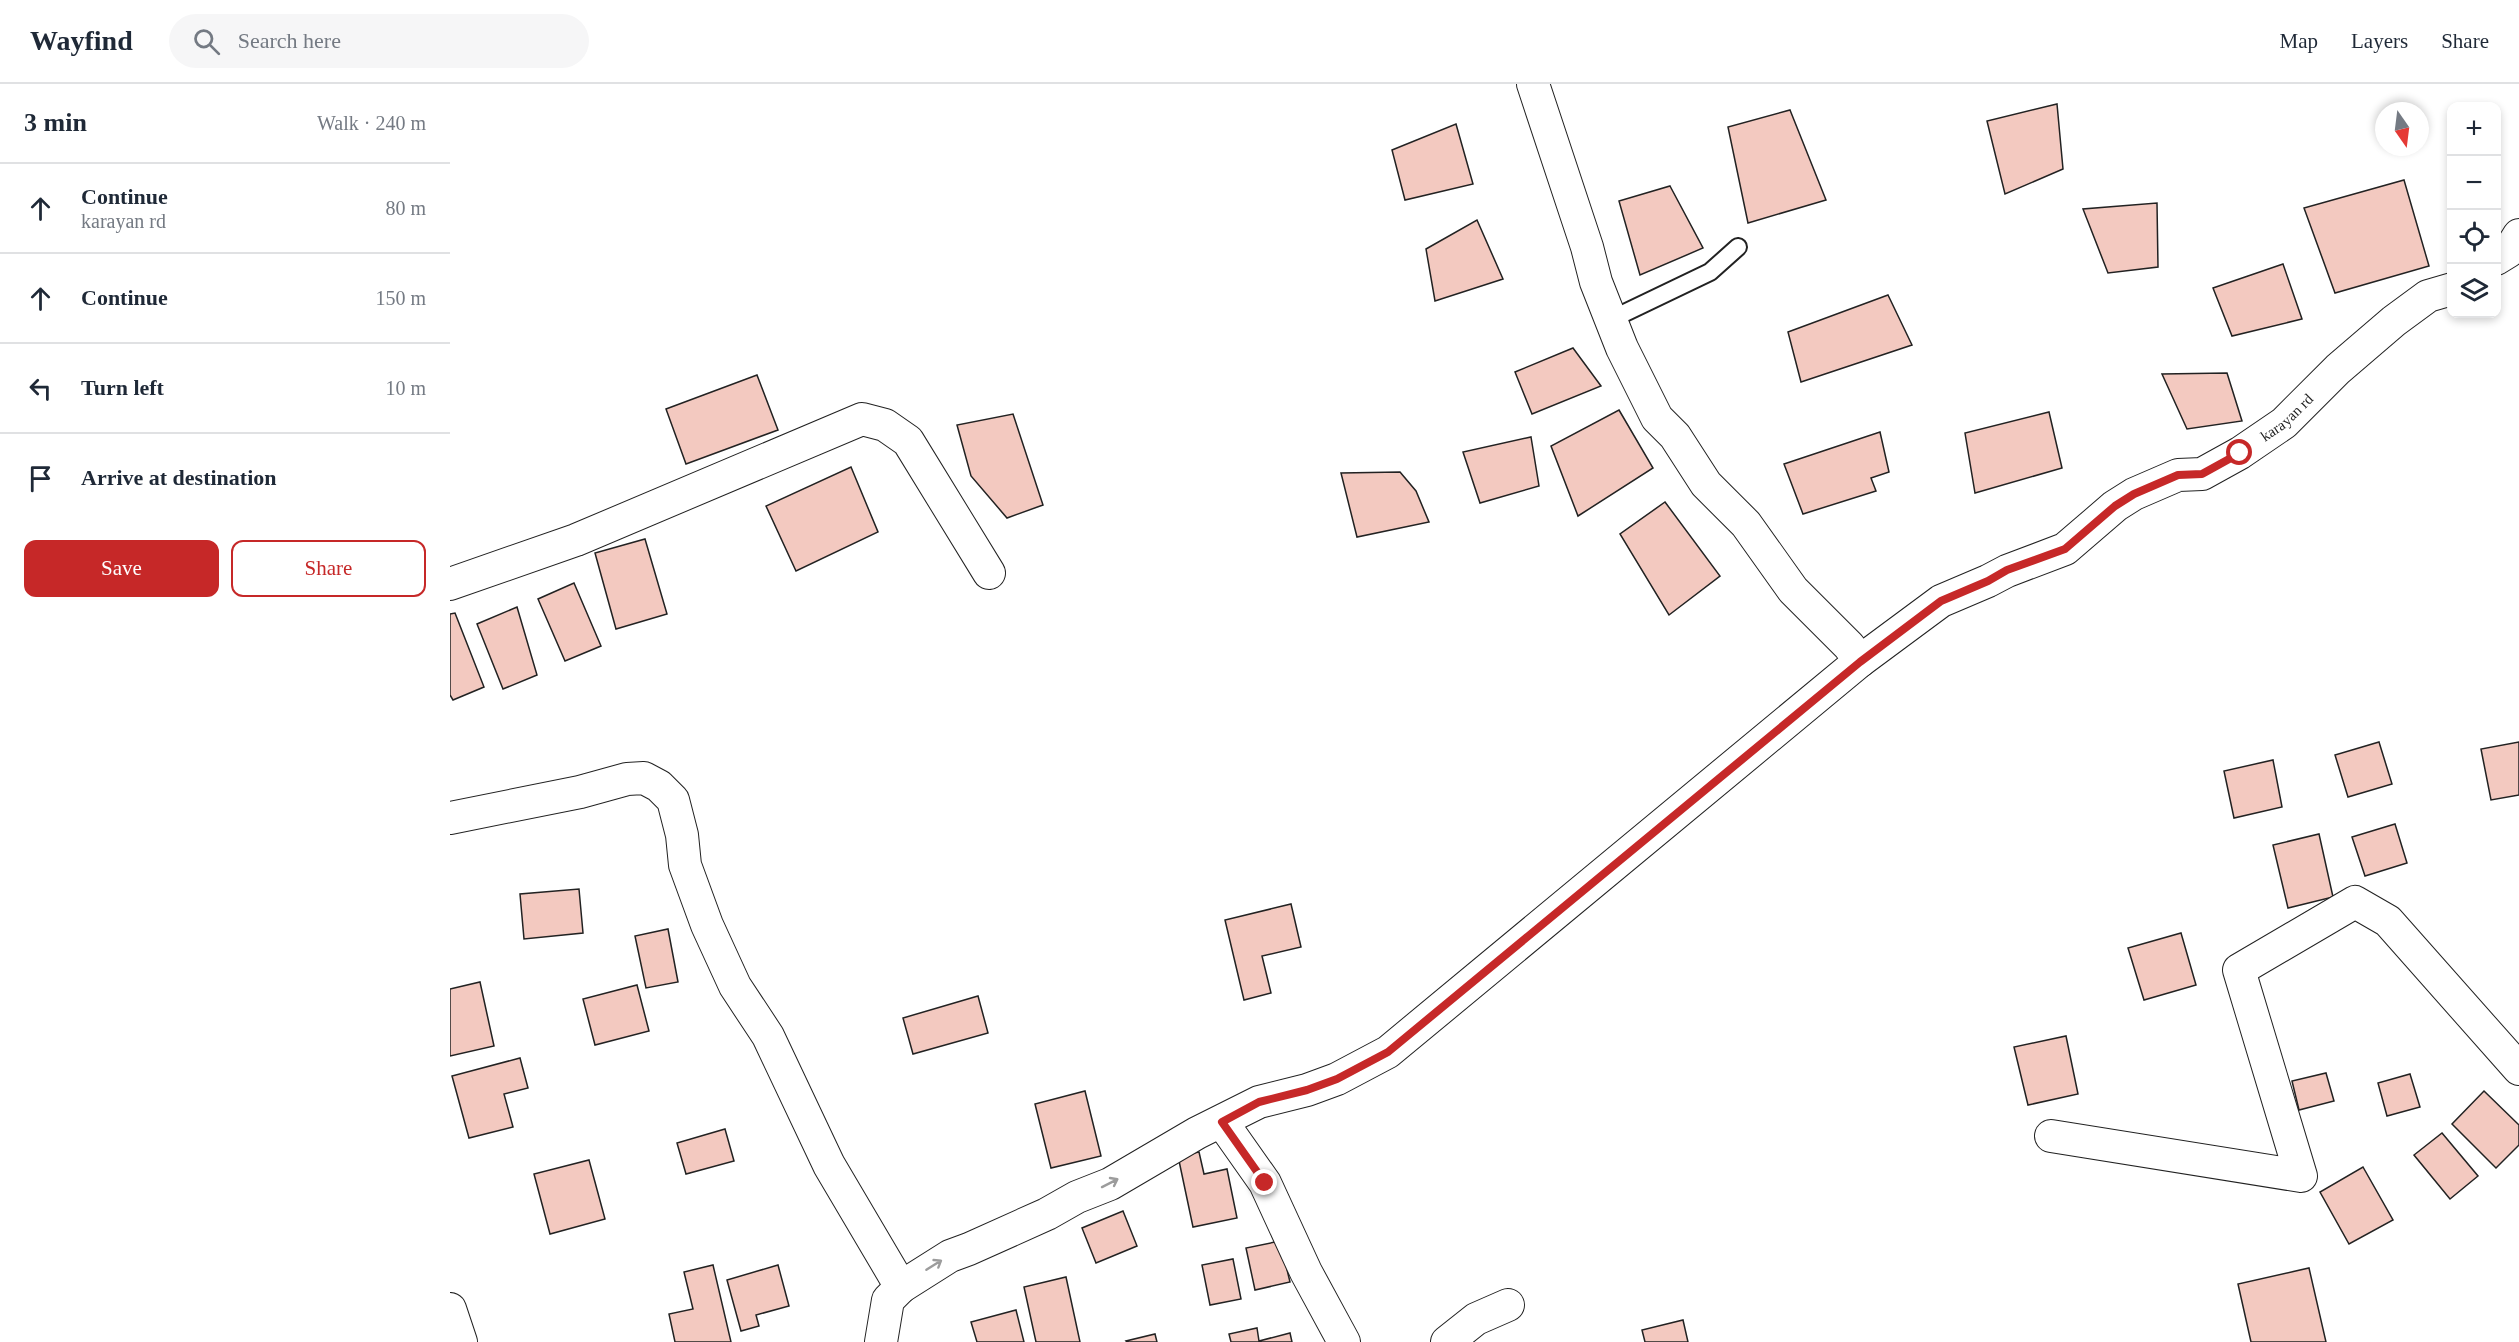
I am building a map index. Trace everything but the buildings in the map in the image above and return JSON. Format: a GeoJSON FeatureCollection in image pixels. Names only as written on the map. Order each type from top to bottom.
{"type":"FeatureCollection","features":[{"type":"Feature","properties":{"kind":"street"},"geometry":{"type":"LineString","coordinates":[[1533,84],[1587,247],[1596,282],[1622,348],[1657,418],[1674,436],[1706,484],[1746,524],[1793,590],[1854,654]]}},
{"type":"Feature","properties":{"kind":"street"},"geometry":{"type":"LineString","coordinates":[[2501,256],[2509,250],[2519,235]]}},
{"type":"Feature","properties":{"kind":"street","name":"karayan rd"},"geometry":{"type":"LineString","coordinates":[[901,1287],[950,1256],[1110,1184],[1197,1133],[1259,1102],[1307,1090],[1337,1079],[1388,1052],[1854,654],[1941,601],[1988,581],[2007,570],[2065,549],[2115,506],[2134,494],[2178,475],[2202,474],[2240,453],[2284,423],[2338,369],[2394,321],[2428,296],[2447,290]]}},
{"type":"Feature","properties":{"kind":"street"},"geometry":{"type":"LineString","coordinates":[[450,584],[576,540],[862,419],[885,425],[908,441],[989,573]]}},
{"type":"Feature","properties":{"kind":"street"},"geometry":{"type":"LineString","coordinates":[[450,818],[580,792],[627,779],[644,778],[659,786],[673,800],[682,835],[685,866],[707,925],[730,976],[768,1036],[829,1165],[901,1287],[888,1300],[881,1342]]}},
{"type":"Feature","properties":{"kind":"street"},"geometry":{"type":"LineString","coordinates":[[2051,1136],[2301,1176],[2239,970],[2355,902],[2388,921],[2519,1069]]}},
{"type":"Feature","properties":{"kind":"street"},"geometry":{"type":"LineString","coordinates":[[1222,1122],[1265,1183],[1322,1303],[1344,1342]]}},
{"type":"Feature","properties":{"kind":"street"},"geometry":{"type":"LineString","coordinates":[[1447,1342],[1476,1319],[1508,1305]]}},
{"type":"Feature","properties":{"kind":"street"},"geometry":{"type":"LineString","coordinates":[[450,1309],[461,1342]]}},
{"type":"Feature","properties":{"kind":"lane"},"geometry":{"type":"LineString","coordinates":[[1612,319],[1710,272],[1738,248]]}},
{"type":"Feature","properties":{"kind":"route"},"geometry":{"type":"LineString","coordinates":[[1265,1183],[1222,1122],[1259,1102],[1307,1090],[1337,1079],[1388,1052],[1860,662],[1941,601],[1988,581],[2007,570],[2065,549],[2115,506],[2134,494],[2178,475],[2202,474],[2240,453]]}}]}
